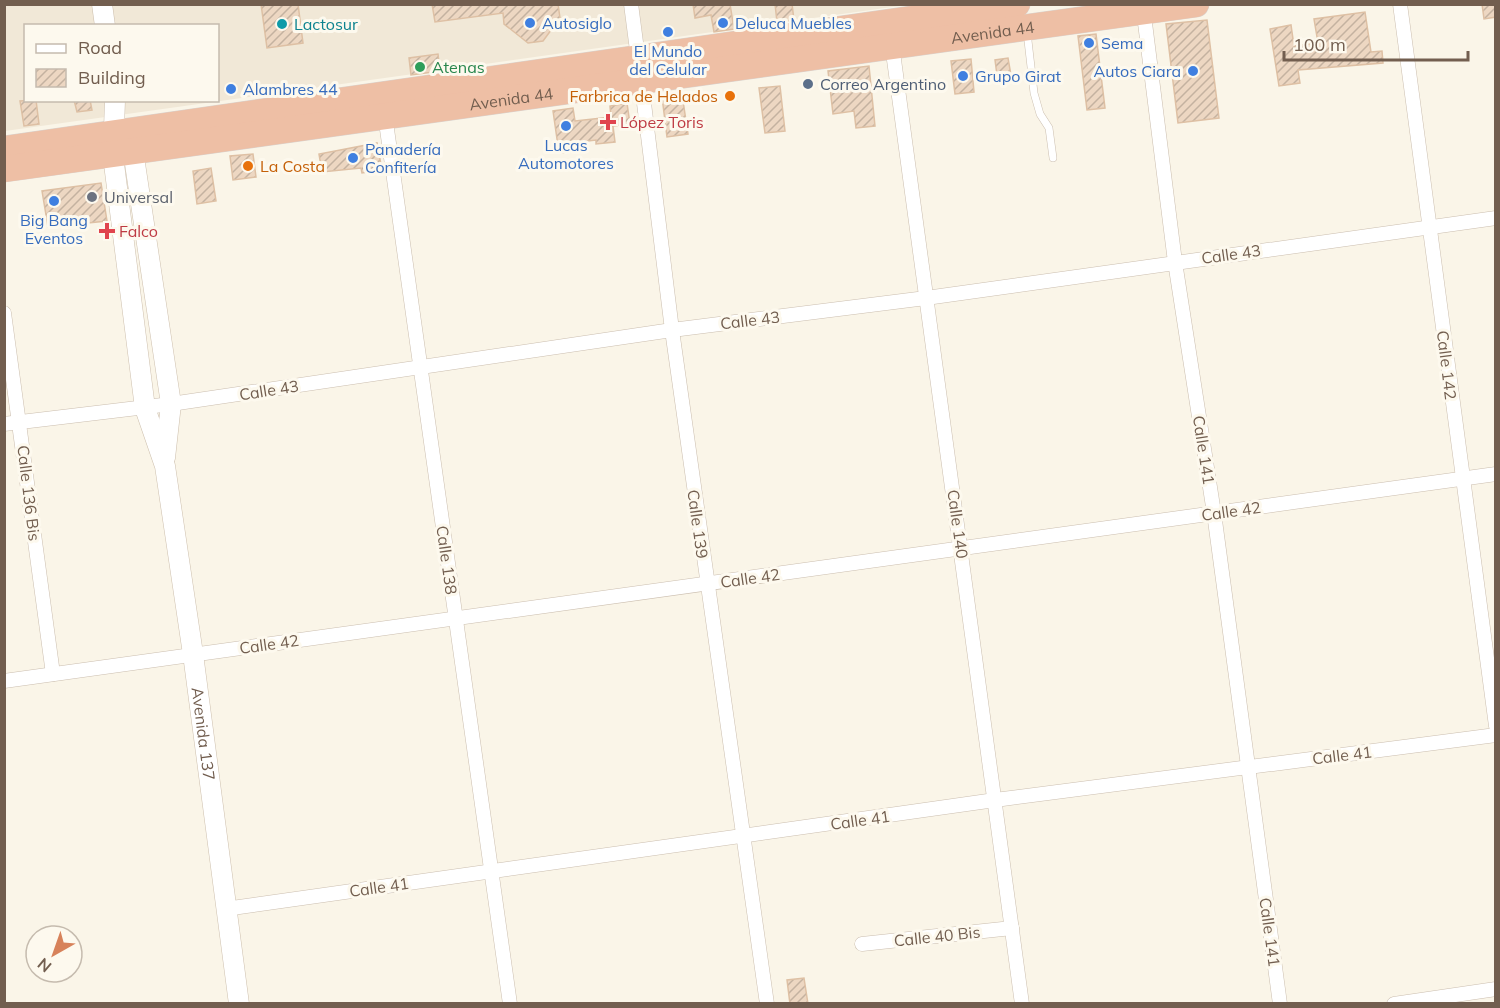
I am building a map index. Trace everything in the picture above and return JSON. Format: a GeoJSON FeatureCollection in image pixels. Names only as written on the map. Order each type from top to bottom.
{"type":"FeatureCollection","features":[{"type":"Feature","properties":{"kind":"highway","name":"Avenida 44"},"geometry":{"type":"LineString","coordinates":[[4,148],[122,144],[385,116],[889,24],[1196,4]]}},
{"type":"Feature","properties":{"kind":"highway","name":"Avenida 44"},"geometry":{"type":"LineString","coordinates":[[4,169],[122,144],[640,69]]}},
{"type":"Feature","properties":{"kind":"street"},"geometry":{"type":"LineString","coordinates":[[102,4],[105,24]]}},
{"type":"Feature","properties":{"kind":"street","name":"Calle 139"},"geometry":{"type":"LineString","coordinates":[[631,4],[706,584],[767,1004]]}},
{"type":"Feature","properties":{"kind":"street","name":"Calle 142"},"geometry":{"type":"LineString","coordinates":[[1400,4],[1496,726]]}},
{"type":"Feature","properties":{"kind":"street","name":"Calle 141"},"geometry":{"type":"LineString","coordinates":[[1143,8],[1175,262],[1214,513],[1280,1004]]}},
{"type":"Feature","properties":{"kind":"street","name":"Calle 140"},"geometry":{"type":"LineString","coordinates":[[889,24],[1022,1004]]}},
{"type":"Feature","properties":{"kind":"street","name":"Avenida 137"},"geometry":{"type":"LineString","coordinates":[[116,104],[171,404],[165,466]]}},
{"type":"Feature","properties":{"kind":"street","name":"Calle 138"},"geometry":{"type":"LineString","coordinates":[[385,116],[510,1004]]}},
{"type":"Feature","properties":{"kind":"street","name":"Avenida 137"},"geometry":{"type":"LineString","coordinates":[[122,144],[145,408],[165,466],[193,654],[239,1004]]}},
{"type":"Feature","properties":{"kind":"street","name":"Calle 43"},"geometry":{"type":"LineString","coordinates":[[4,424],[145,408],[672,330],[926,298],[1496,218]]}},
{"type":"Feature","properties":{"kind":"street","name":"Calle 136 Bis"},"geometry":{"type":"LineString","coordinates":[[4,313],[53,674]]}},
{"type":"Feature","properties":{"kind":"street","name":"Calle 42"},"geometry":{"type":"LineString","coordinates":[[4,681],[1496,474]]}},
{"type":"Feature","properties":{"kind":"street","name":"Calle 41"},"geometry":{"type":"LineString","coordinates":[[225,909],[995,800],[1496,735]]}},
{"type":"Feature","properties":{"kind":"street","name":"Calle 40 Bis"},"geometry":{"type":"LineString","coordinates":[[862,944],[1012,928]]}},
{"type":"Feature","properties":{"kind":"street"},"geometry":{"type":"LineString","coordinates":[[1394,1004],[1496,989]]}},
{"type":"Feature","properties":{"kind":"lane"},"geometry":{"type":"LineString","coordinates":[[1022,16],[1034,93],[1040,114],[1049,128],[1053,158]]}},
{"type":"Feature","properties":{"kind":"shaded area"},"geometry":{"type":"Polygon","coordinates":[[[5,4],[906,5],[219,101],[219,24],[24,24],[24,102],[212,102],[5,131],[5,4]]]}},
{"type":"Feature","properties":{"kind":"building","name":"Lactosur"},"geometry":{"type":"Polygon","coordinates":[[[261,4],[298,4],[303,43],[267,48],[261,4]]]}},
{"type":"Feature","properties":{"kind":"building","name":"Autosiglo"},"geometry":{"type":"Polygon","coordinates":[[[432,4],[558,4],[560,18],[543,41],[528,43],[504,24],[503,13],[435,22],[432,4]]]}},
{"type":"Feature","properties":{"kind":"building","name":"Deluca Muebles"},"geometry":{"type":"Polygon","coordinates":[[[693,4],[730,4],[734,29],[714,32],[711,15],[695,18],[693,4]]]}},
{"type":"Feature","properties":{"kind":"building"},"geometry":{"type":"Polygon","coordinates":[[[775,4],[792,4],[794,20],[777,22],[775,4]]]}},
{"type":"Feature","properties":{"kind":"building"},"geometry":{"type":"Polygon","coordinates":[[[1482,4],[1496,4],[1496,17],[1484,19],[1482,4]]]}},
{"type":"Feature","properties":{"kind":"building"},"geometry":{"type":"Polygon","coordinates":[[[1365,12],[1371,52],[1382,51],[1383,63],[1298,70],[1300,83],[1279,86],[1270,29],[1291,25],[1294,46],[1318,43],[1314,19],[1365,12]]]}},
{"type":"Feature","properties":{"kind":"building","name":"Autos Ciara"},"geometry":{"type":"Polygon","coordinates":[[[1207,20],[1219,118],[1178,123],[1166,24],[1207,20]]]}},
{"type":"Feature","properties":{"kind":"building"},"geometry":{"type":"Polygon","coordinates":[[[1096,34],[1105,108],[1087,110],[1078,36],[1096,34]]]}},
{"type":"Feature","properties":{"kind":"building"},"geometry":{"type":"Polygon","coordinates":[[[438,54],[440,71],[411,75],[409,58],[438,54]]]}},
{"type":"Feature","properties":{"kind":"building"},"geometry":{"type":"Polygon","coordinates":[[[1008,58],[1012,81],[998,83],[995,60],[1008,58]]]}},
{"type":"Feature","properties":{"kind":"building","name":"Grupo Girat"},"geometry":{"type":"Polygon","coordinates":[[[971,59],[974,92],[955,94],[951,61],[971,59]]]}},
{"type":"Feature","properties":{"kind":"building"},"geometry":{"type":"Polygon","coordinates":[[[869,66],[875,126],[856,128],[854,111],[833,114],[828,71],[869,66]]]}},
{"type":"Feature","properties":{"kind":"building"},"geometry":{"type":"Polygon","coordinates":[[[780,86],[785,131],[765,133],[759,88],[780,86]]]}},
{"type":"Feature","properties":{"kind":"building"},"geometry":{"type":"Polygon","coordinates":[[[682,94],[688,134],[667,137],[662,97],[682,94]]]}},
{"type":"Feature","properties":{"kind":"building"},"geometry":{"type":"Polygon","coordinates":[[[20,101],[36,102],[39,124],[24,126],[20,101]]]}},
{"type":"Feature","properties":{"kind":"building"},"geometry":{"type":"Polygon","coordinates":[[[74,102],[90,102],[92,110],[77,112],[74,102]]]}},
{"type":"Feature","properties":{"kind":"building"},"geometry":{"type":"Polygon","coordinates":[[[627,103],[630,124],[613,126],[615,142],[596,144],[596,140],[571,143],[572,152],[559,153],[553,111],[573,108],[575,121],[611,117],[610,106],[627,103]]]}},
{"type":"Feature","properties":{"kind":"building"},"geometry":{"type":"Polygon","coordinates":[[[377,143],[382,170],[362,173],[361,168],[322,172],[319,154],[377,143]]]}},
{"type":"Feature","properties":{"kind":"building"},"geometry":{"type":"Polygon","coordinates":[[[253,154],[256,177],[233,180],[230,156],[253,154]]]}},
{"type":"Feature","properties":{"kind":"building"},"geometry":{"type":"Polygon","coordinates":[[[211,168],[216,201],[197,204],[193,171],[211,168]]]}},
{"type":"Feature","properties":{"kind":"building"},"geometry":{"type":"Polygon","coordinates":[[[101,183],[107,221],[48,227],[42,191],[101,183]]]}},
{"type":"Feature","properties":{"kind":"building"},"geometry":{"type":"Polygon","coordinates":[[[804,978],[808,1004],[790,1004],[787,980],[804,978]]]}},
{"type":"Feature","properties":{"kind":"place","name":"Autosiglo"},"geometry":{"type":"Point","coordinates":[530,23]}},
{"type":"Feature","properties":{"kind":"place","name":"Deluca Muebles"},"geometry":{"type":"Point","coordinates":[723,23]}},
{"type":"Feature","properties":{"kind":"place","name":"Lactosur"},"geometry":{"type":"Point","coordinates":[282,24]}},
{"type":"Feature","properties":{"kind":"place","name":"El Mundo del Celular"},"geometry":{"type":"Point","coordinates":[668,32]}},
{"type":"Feature","properties":{"kind":"place","name":"Sema"},"geometry":{"type":"Point","coordinates":[1089,43]}},
{"type":"Feature","properties":{"kind":"place","name":"Atenas"},"geometry":{"type":"Point","coordinates":[420,67]}},
{"type":"Feature","properties":{"kind":"place","name":"Autos Ciara"},"geometry":{"type":"Point","coordinates":[1193,71]}},
{"type":"Feature","properties":{"kind":"place","name":"Grupo Girat"},"geometry":{"type":"Point","coordinates":[963,76]}},
{"type":"Feature","properties":{"kind":"place","name":"Correo Argentino"},"geometry":{"type":"Point","coordinates":[808,84]}},
{"type":"Feature","properties":{"kind":"place","name":"Alambres 44"},"geometry":{"type":"Point","coordinates":[231,89]}},
{"type":"Feature","properties":{"kind":"place","name":"Farbrica de Helados"},"geometry":{"type":"Point","coordinates":[730,96]}},
{"type":"Feature","properties":{"kind":"place","name":"López Toris"},"geometry":{"type":"Point","coordinates":[608,122]}},
{"type":"Feature","properties":{"kind":"place","name":"Lucas Automotores"},"geometry":{"type":"Point","coordinates":[566,126]}},
{"type":"Feature","properties":{"kind":"place","name":"Panadería Confitería"},"geometry":{"type":"Point","coordinates":[353,158]}},
{"type":"Feature","properties":{"kind":"place","name":"La Costa"},"geometry":{"type":"Point","coordinates":[248,166]}},
{"type":"Feature","properties":{"kind":"place","name":"Universal"},"geometry":{"type":"Point","coordinates":[92,197]}},
{"type":"Feature","properties":{"kind":"place","name":"Big Bang Eventos"},"geometry":{"type":"Point","coordinates":[54,201]}},
{"type":"Feature","properties":{"kind":"place","name":"Falco"},"geometry":{"type":"Point","coordinates":[107,231]}}]}
